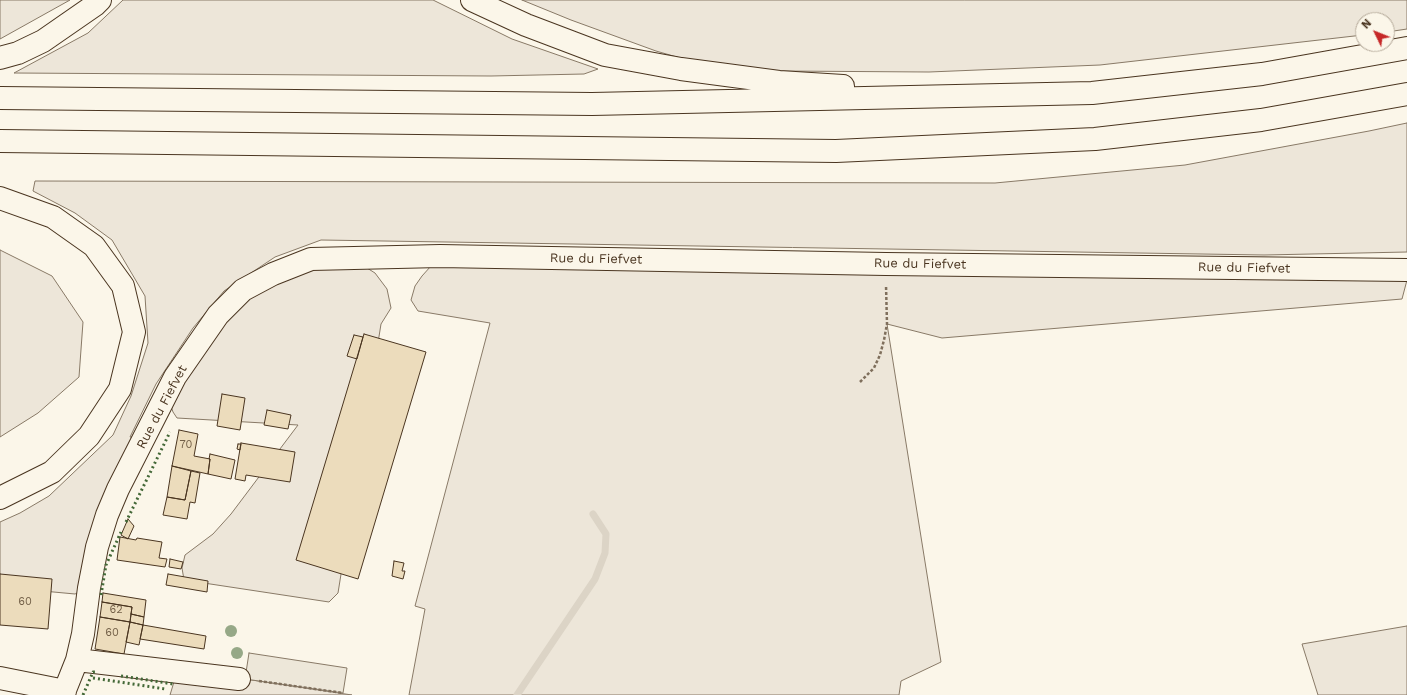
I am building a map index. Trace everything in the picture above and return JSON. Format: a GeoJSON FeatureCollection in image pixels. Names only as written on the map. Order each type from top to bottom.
{"type":"FeatureCollection","features":[{"type":"Feature","properties":{"kind":"main road"},"geometry":{"type":"LineString","coordinates":[[0,58],[18,53],[43,41],[100,0]]}},
{"type":"Feature","properties":{"kind":"main road"},"geometry":{"type":"LineString","coordinates":[[472,0],[514,20],[559,38],[605,55],[642,63],[779,82],[984,96]]}},
{"type":"Feature","properties":{"kind":"main road"},"geometry":{"type":"LineString","coordinates":[[0,98],[592,104],[1092,93],[1262,74],[1407,48]]}},
{"type":"Feature","properties":{"kind":"main road"},"geometry":{"type":"LineString","coordinates":[[0,141],[836,151],[1095,139],[1261,120],[1407,94]]}},
{"type":"Feature","properties":{"kind":"main road"},"geometry":{"type":"LineString","coordinates":[[0,198],[53,217],[94,246],[123,286],[134,332],[120,389],[89,436],[52,472],[0,498]]}},
{"type":"Feature","properties":{"kind":"main road","name":"Rue du Fiefvet"},"geometry":{"type":"LineString","coordinates":[[64,693],[77,660],[83,634],[89,588],[97,547],[107,515],[118,489],[175,377],[218,315],[243,290],[273,274],[311,259],[440,256],[886,264],[1407,270]]}},
{"type":"Feature","properties":{"kind":"main road"},"geometry":{"type":"LineString","coordinates":[[77,660],[239,679]]}},
{"type":"Feature","properties":{"kind":"main road"},"geometry":{"type":"LineString","coordinates":[[0,678],[64,693]]}},
{"type":"Feature","properties":{"kind":"path"},"geometry":{"type":"LineString","coordinates":[[860,382],[874,368],[880,355],[884,340],[887,324],[886,264]]}},
{"type":"Feature","properties":{"kind":"path"},"geometry":{"type":"LineString","coordinates":[[239,679],[343,693]]}},
{"type":"Feature","properties":{"kind":"shaded area"},"geometry":{"type":"Polygon","coordinates":[[[0,0],[70,0],[0,39],[0,0]]]}},
{"type":"Feature","properties":{"kind":"shaded area"},"geometry":{"type":"Polygon","coordinates":[[[123,0],[433,0],[512,39],[598,69],[584,74],[491,76],[14,73],[88,33],[123,0]]]}},
{"type":"Feature","properties":{"kind":"shaded area"},"geometry":{"type":"Polygon","coordinates":[[[522,0],[1407,0],[1407,29],[1395,31],[1395,12],[1355,12],[1355,36],[1100,65],[929,72],[778,71],[701,64],[656,51],[571,20],[522,0]]]}},
{"type":"Feature","properties":{"kind":"shaded area"},"geometry":{"type":"Polygon","coordinates":[[[1407,123],[1407,252],[1264,255],[321,240],[275,257],[224,291],[193,328],[156,384],[130,437],[145,439],[89,588],[75,594],[0,587],[0,522],[20,513],[49,496],[113,435],[131,396],[148,343],[145,296],[112,240],[75,213],[33,191],[35,181],[995,183],[1185,165],[1407,123]]]}},
{"type":"Feature","properties":{"kind":"shaded area"},"geometry":{"type":"Polygon","coordinates":[[[0,250],[52,276],[83,322],[79,377],[38,413],[0,437],[0,250]]]}},
{"type":"Feature","properties":{"kind":"shaded area"},"geometry":{"type":"Polygon","coordinates":[[[440,256],[1407,280],[1402,299],[942,338],[887,324],[941,662],[901,681],[899,695],[409,695],[425,609],[415,606],[490,323],[418,311],[411,300],[415,286],[440,256]]]}},
{"type":"Feature","properties":{"kind":"shaded area"},"geometry":{"type":"Polygon","coordinates":[[[351,258],[375,273],[387,289],[391,308],[381,324],[338,593],[329,602],[184,580],[182,568],[185,555],[213,534],[231,514],[298,425],[177,418],[173,412],[167,395],[243,290],[351,258]]]}},
{"type":"Feature","properties":{"kind":"shaded area"},"geometry":{"type":"Polygon","coordinates":[[[1407,626],[1407,695],[1318,695],[1302,644],[1407,626]]]}},
{"type":"Feature","properties":{"kind":"shaded area"},"geometry":{"type":"Polygon","coordinates":[[[249,653],[347,668],[343,693],[245,679],[249,653]]]}},
{"type":"Feature","properties":{"kind":"shaded area"},"geometry":{"type":"Polygon","coordinates":[[[177,672],[245,679],[352,695],[170,695],[177,672]]]}},
{"type":"Feature","properties":{"kind":"building"},"geometry":{"type":"Polygon","coordinates":[[[364,334],[426,352],[358,579],[296,560],[364,334]]]}},
{"type":"Feature","properties":{"kind":"building"},"geometry":{"type":"Polygon","coordinates":[[[354,335],[363,337],[357,359],[347,356],[354,335]]]}},
{"type":"Feature","properties":{"kind":"building"},"geometry":{"type":"Polygon","coordinates":[[[222,394],[245,398],[240,430],[217,426],[222,394]]]}},
{"type":"Feature","properties":{"kind":"building"},"geometry":{"type":"Polygon","coordinates":[[[267,410],[291,415],[288,429],[264,425],[267,410]]]}},
{"type":"Feature","properties":{"kind":"building"},"geometry":{"type":"Polygon","coordinates":[[[179,430],[198,434],[194,456],[210,459],[208,474],[172,466],[179,430]]]}},
{"type":"Feature","properties":{"kind":"building"},"geometry":{"type":"Polygon","coordinates":[[[241,443],[295,452],[290,482],[246,475],[245,481],[235,479],[241,443]]]}},
{"type":"Feature","properties":{"kind":"building"},"geometry":{"type":"Polygon","coordinates":[[[238,444],[241,444],[240,450],[237,449],[238,444]]]}},
{"type":"Feature","properties":{"kind":"building"},"geometry":{"type":"Polygon","coordinates":[[[210,454],[235,460],[231,479],[208,474],[210,454]]]}},
{"type":"Feature","properties":{"kind":"building"},"geometry":{"type":"Polygon","coordinates":[[[172,466],[191,471],[185,500],[167,497],[172,466]]]}},
{"type":"Feature","properties":{"kind":"building"},"geometry":{"type":"Polygon","coordinates":[[[191,471],[200,473],[195,503],[190,502],[187,519],[163,515],[167,497],[185,500],[191,471]]]}},
{"type":"Feature","properties":{"kind":"building"},"geometry":{"type":"Polygon","coordinates":[[[128,519],[134,526],[128,539],[121,535],[128,519]]]}},
{"type":"Feature","properties":{"kind":"building"},"geometry":{"type":"Polygon","coordinates":[[[120,537],[162,542],[159,558],[167,559],[165,567],[117,560],[120,537]]]}},
{"type":"Feature","properties":{"kind":"building"},"geometry":{"type":"Polygon","coordinates":[[[170,559],[183,562],[181,569],[169,567],[170,559]]]}},
{"type":"Feature","properties":{"kind":"building"},"geometry":{"type":"Polygon","coordinates":[[[394,561],[404,563],[402,571],[405,571],[403,579],[392,576],[394,561]]]}},
{"type":"Feature","properties":{"kind":"building"},"geometry":{"type":"Polygon","coordinates":[[[0,574],[52,579],[48,629],[0,625],[0,574]]]}},
{"type":"Feature","properties":{"kind":"building"},"geometry":{"type":"Polygon","coordinates":[[[168,574],[208,581],[207,592],[166,585],[168,574]]]}},
{"type":"Feature","properties":{"kind":"building"},"geometry":{"type":"Polygon","coordinates":[[[103,593],[146,600],[144,617],[131,614],[132,607],[102,602],[103,593]]]}},
{"type":"Feature","properties":{"kind":"building"},"geometry":{"type":"Polygon","coordinates":[[[102,602],[132,607],[130,622],[100,617],[102,602]]]}},
{"type":"Feature","properties":{"kind":"building"},"geometry":{"type":"Polygon","coordinates":[[[131,614],[144,617],[143,625],[130,622],[131,614]]]}},
{"type":"Feature","properties":{"kind":"building"},"geometry":{"type":"Polygon","coordinates":[[[100,617],[130,622],[124,654],[95,649],[100,617]]]}},
{"type":"Feature","properties":{"kind":"building"},"geometry":{"type":"Polygon","coordinates":[[[130,622],[143,625],[139,645],[126,642],[130,622]]]}},
{"type":"Feature","properties":{"kind":"building"},"geometry":{"type":"Polygon","coordinates":[[[143,625],[206,636],[204,649],[140,639],[143,625]]]}},
{"type":"Feature","properties":{"kind":"waterway"},"geometry":{"type":"LineString","coordinates":[[517,695],[595,579],[605,553],[606,534],[593,514]]}},
{"type":"Feature","properties":{"kind":"hedge"},"geometry":{"type":"LineString","coordinates":[[126,522],[170,432]]}},
{"type":"Feature","properties":{"kind":"hedge"},"geometry":{"type":"LineString","coordinates":[[101,595],[106,565],[121,532]]}},
{"type":"Feature","properties":{"kind":"hedge"},"geometry":{"type":"LineString","coordinates":[[83,695],[93,672],[96,672]]}},
{"type":"Feature","properties":{"kind":"hedge"},"geometry":{"type":"LineString","coordinates":[[121,676],[173,684]]}},
{"type":"Feature","properties":{"kind":"hedge"},"geometry":{"type":"LineString","coordinates":[[93,678],[165,689]]}}]}
